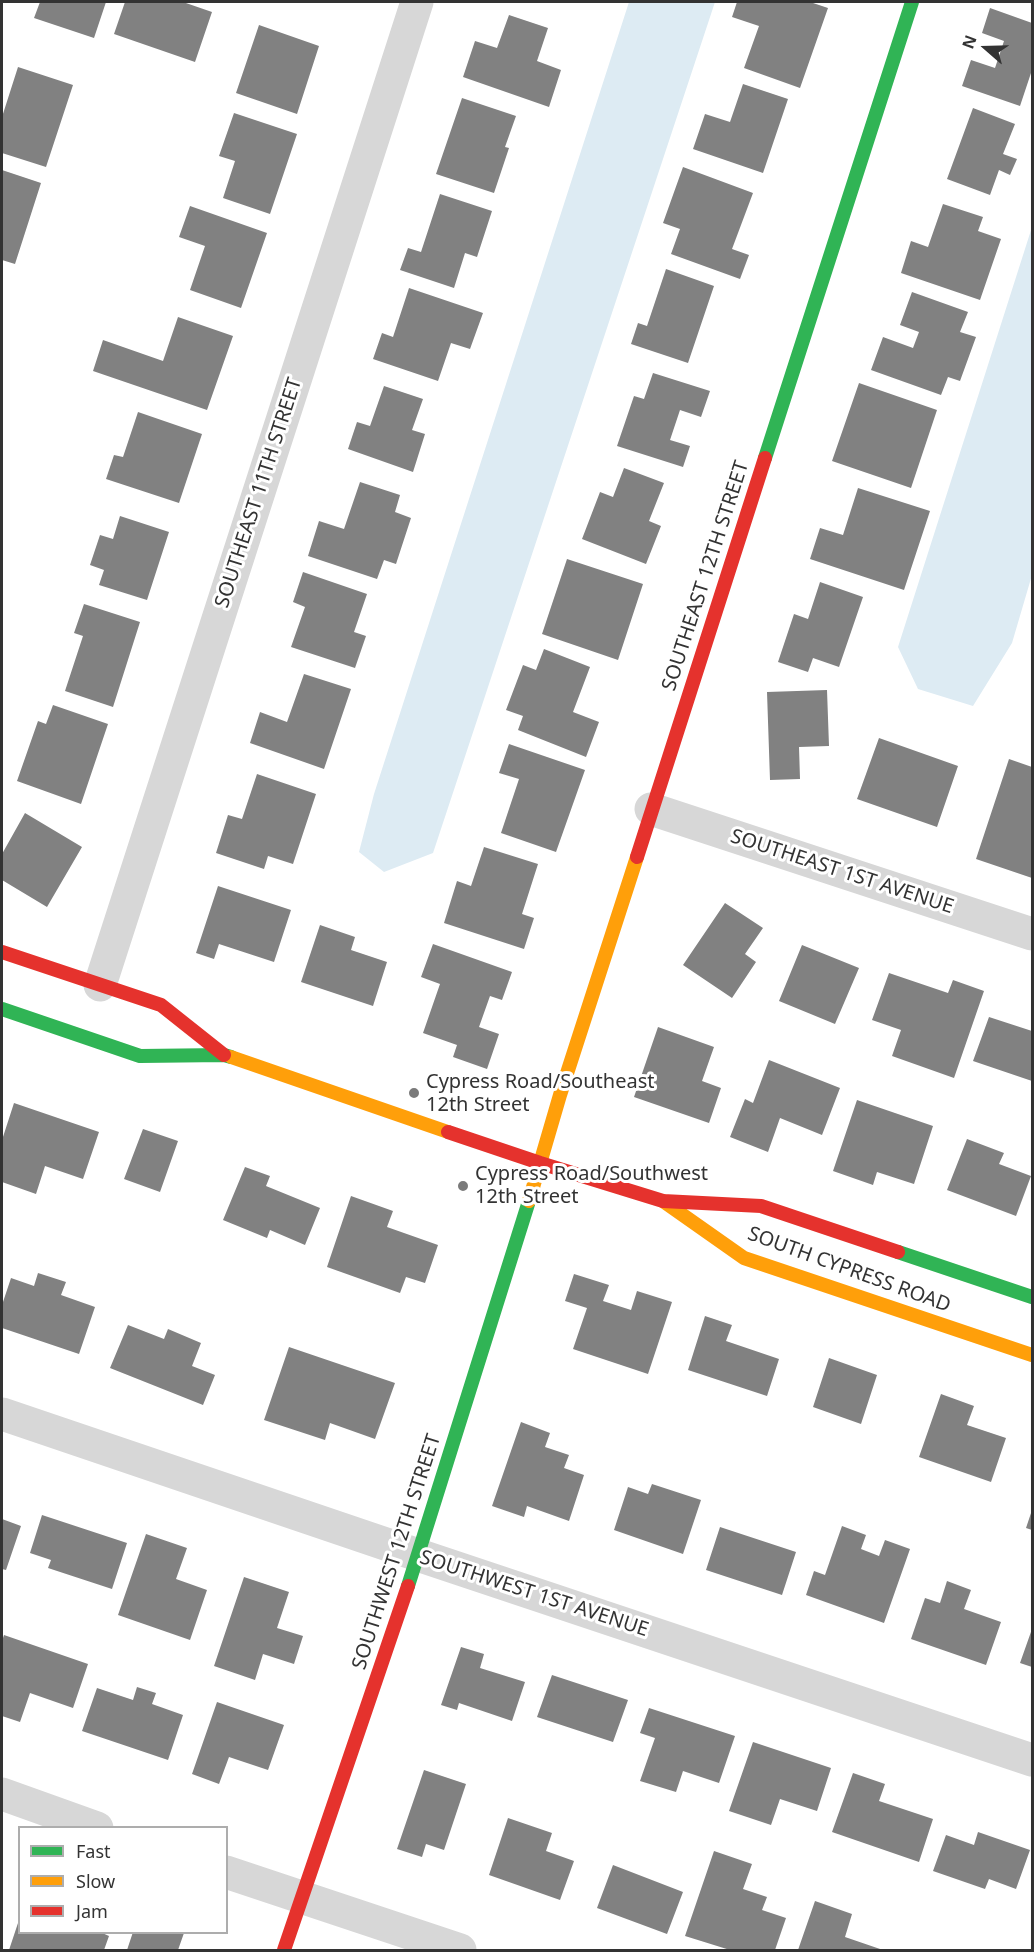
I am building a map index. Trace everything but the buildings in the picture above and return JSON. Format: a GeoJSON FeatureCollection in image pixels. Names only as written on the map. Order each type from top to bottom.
{"type":"FeatureCollection","features":[{"type":"Feature","properties":{"kind":"street","name":"SOUTHEAST 12TH STREET"},"geometry":{"type":"LineString","coordinates":[[540,1162],[651,809],[912,2]]}},
{"type":"Feature","properties":{"kind":"street","name":"SOUTHEAST 11TH STREET"},"geometry":{"type":"LineString","coordinates":[[100,985],[412,3]]}},
{"type":"Feature","properties":{"kind":"street","name":"SOUTHEAST 1ST AVENUE"},"geometry":{"type":"LineString","coordinates":[[651,809],[1032,934]]}},
{"type":"Feature","properties":{"kind":"street","name":"SOUTH CYPRESS ROAD"},"geometry":{"type":"LineString","coordinates":[[2,951],[161,1005],[224,1055]]}},
{"type":"Feature","properties":{"kind":"street","name":"SOUTH CYPRESS ROAD"},"geometry":{"type":"LineString","coordinates":[[2,1010],[140,1056],[224,1055],[540,1162],[663,1201],[761,1206],[1032,1297]]}},
{"type":"Feature","properties":{"kind":"street","name":"SOUTHWEST 12TH STREET"},"geometry":{"type":"LineString","coordinates":[[284,1950],[418,1556],[540,1162]]}},
{"type":"Feature","properties":{"kind":"street","name":"SOUTH CYPRESS ROAD"},"geometry":{"type":"LineString","coordinates":[[663,1201],[744,1258],[1032,1355]]}},
{"type":"Feature","properties":{"kind":"street","name":"SOUTHWEST 1ST AVENUE"},"geometry":{"type":"LineString","coordinates":[[2,1414],[418,1556],[1032,1760]]}},
{"type":"Feature","properties":{"kind":"street"},"geometry":{"type":"LineString","coordinates":[[2,1794],[94,1826]]}},
{"type":"Feature","properties":{"kind":"street"},"geometry":{"type":"LineString","coordinates":[[228,1873],[460,1950]]}},
{"type":"Feature","properties":{"kind":"shaded area"},"geometry":{"type":"Polygon","coordinates":[[[629,2],[715,2],[433,853],[384,872],[359,852],[374,794],[629,2]]]}},
{"type":"Feature","properties":{"kind":"shaded area"},"geometry":{"type":"Polygon","coordinates":[[[1032,227],[1032,575],[1012,643],[973,706],[918,689],[898,647],[1032,227]]]}},
{"type":"Feature","properties":{"kind":"traffic: fast"},"geometry":{"type":"LineString","coordinates":[[765,458],[912,2]]}},
{"type":"Feature","properties":{"kind":"traffic: fast"},"geometry":{"type":"LineString","coordinates":[[2,1009],[140,1056],[224,1055],[231,1057]]}},
{"type":"Feature","properties":{"kind":"traffic: fast"},"geometry":{"type":"LineString","coordinates":[[408,1586],[529,1201]]}},
{"type":"Feature","properties":{"kind":"traffic: fast"},"geometry":{"type":"LineString","coordinates":[[898,1252],[1032,1297]]}},
{"type":"Feature","properties":{"kind":"traffic: slow"},"geometry":{"type":"LineString","coordinates":[[529,1201],[560,1095],[637,857]]}},
{"type":"Feature","properties":{"kind":"traffic: slow"},"geometry":{"type":"LineString","coordinates":[[231,1057],[448,1132]]}},
{"type":"Feature","properties":{"kind":"traffic: slow"},"geometry":{"type":"LineString","coordinates":[[663,1201],[744,1258],[1032,1355]]}},
{"type":"Feature","properties":{"kind":"traffic: jam"},"geometry":{"type":"LineString","coordinates":[[637,857],[765,458]]}},
{"type":"Feature","properties":{"kind":"traffic: jam"},"geometry":{"type":"LineString","coordinates":[[2,952],[161,1005],[224,1055]]}},
{"type":"Feature","properties":{"kind":"traffic: jam"},"geometry":{"type":"LineString","coordinates":[[448,1132],[663,1201],[761,1206],[898,1252]]}},
{"type":"Feature","properties":{"kind":"traffic: jam"},"geometry":{"type":"LineString","coordinates":[[284,1950],[408,1586]]}},
{"type":"Feature","properties":{"kind":"place","name":"Cypress Road/Southeast 12th Street"},"geometry":{"type":"Point","coordinates":[414,1093]}},
{"type":"Feature","properties":{"kind":"place","name":"Cypress Road/Southwest 12th Street"},"geometry":{"type":"Point","coordinates":[463,1186]}}]}
